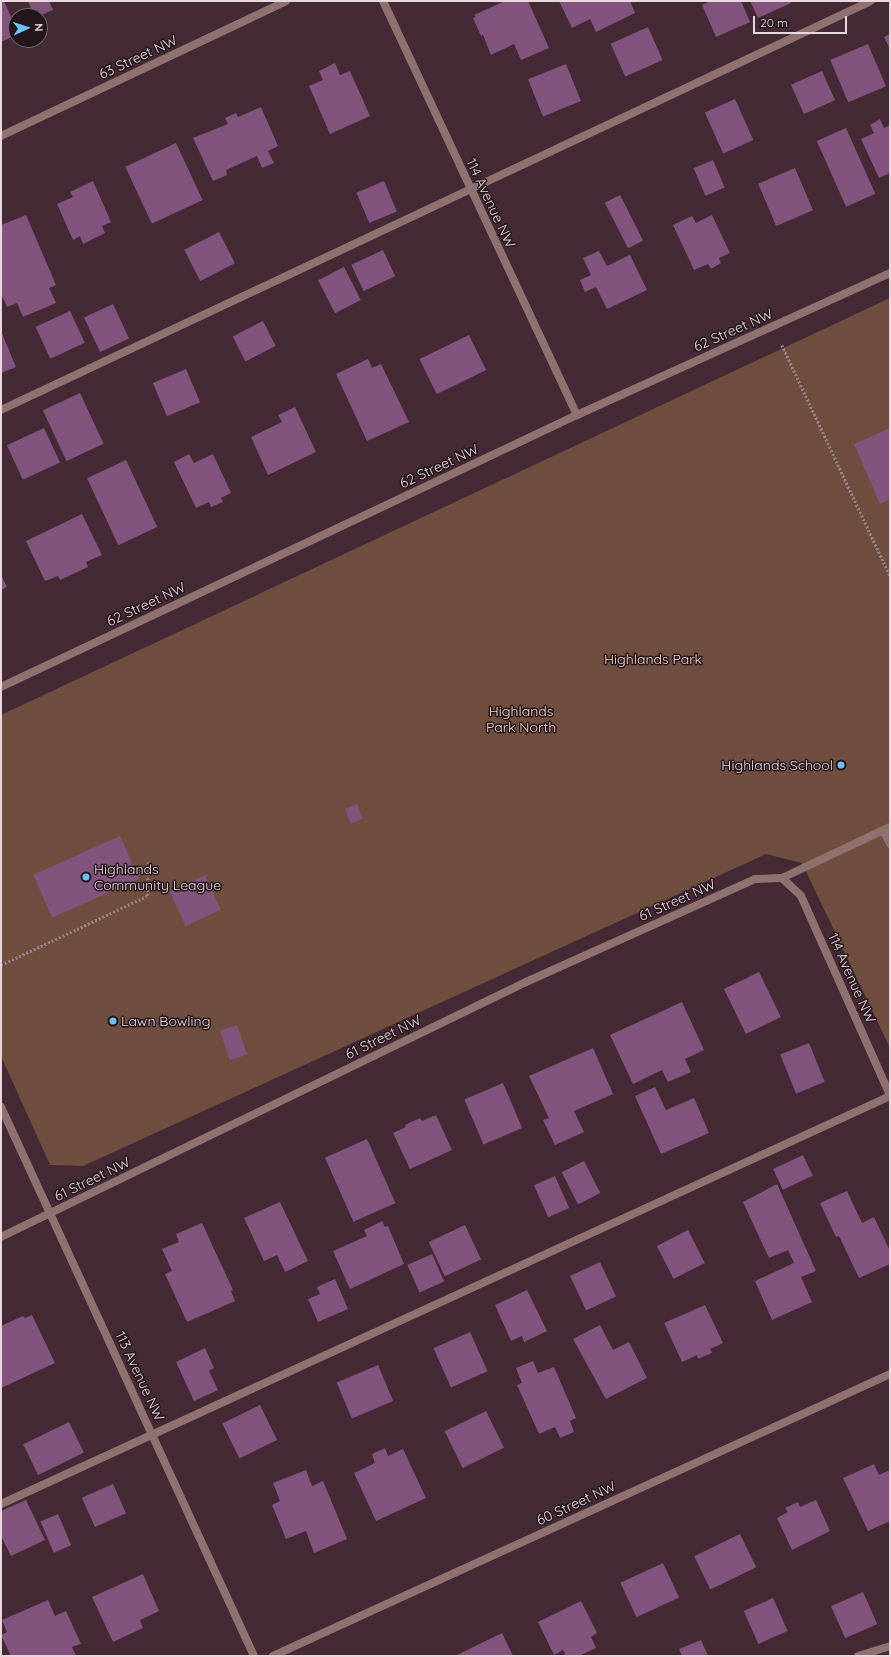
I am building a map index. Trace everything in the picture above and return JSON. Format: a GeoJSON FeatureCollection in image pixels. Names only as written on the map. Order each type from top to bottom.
{"type":"FeatureCollection","features":[{"type":"Feature","properties":{"kind":"street","name":"63 Street NW"},"geometry":{"type":"LineString","coordinates":[[1,136],[286,1]]}},
{"type":"Feature","properties":{"kind":"street","name":"114 Avenue NW"},"geometry":{"type":"LineString","coordinates":[[382,1],[470,191],[577,415]]}},
{"type":"Feature","properties":{"kind":"street"},"geometry":{"type":"LineString","coordinates":[[1,410],[872,1]]}},
{"type":"Feature","properties":{"kind":"street","name":"62 Street NW"},"geometry":{"type":"LineString","coordinates":[[1,687],[577,415],[890,273]]}},
{"type":"Feature","properties":{"kind":"street"},"geometry":{"type":"LineString","coordinates":[[782,878],[887,829],[890,844]]}},
{"type":"Feature","properties":{"kind":"street","name":"114 Avenue NW"},"geometry":{"type":"LineString","coordinates":[[782,878],[801,896],[890,1095]]}},
{"type":"Feature","properties":{"kind":"street","name":"61 Street NW"},"geometry":{"type":"LineString","coordinates":[[1,1237],[526,982],[755,880],[782,878]]}},
{"type":"Feature","properties":{"kind":"street"},"geometry":{"type":"LineString","coordinates":[[1,1504],[890,1095]]}},
{"type":"Feature","properties":{"kind":"street","name":"113 Avenue NW"},"geometry":{"type":"LineString","coordinates":[[1,1107],[254,1656]]}},
{"type":"Feature","properties":{"kind":"street","name":"60 Street NW"},"geometry":{"type":"LineString","coordinates":[[273,1656],[890,1374]]}},
{"type":"Feature","properties":{"kind":"street"},"geometry":{"type":"LineString","coordinates":[[858,1656],[890,1646]]}},
{"type":"Feature","properties":{"kind":"path"},"geometry":{"type":"LineString","coordinates":[[773,326],[890,576]]}},
{"type":"Feature","properties":{"kind":"path"},"geometry":{"type":"LineString","coordinates":[[1,965],[147,896],[148,862]]}},
{"type":"Feature","properties":{"kind":"green space","name":"Highlands Park"},"geometry":{"type":"Polygon","coordinates":[[[890,298],[890,1048],[802,863],[766,854],[83,1166],[50,1165],[1,1056],[1,715],[890,298]]]}},
{"type":"Feature","properties":{"kind":"building"},"geometry":{"type":"Polygon","coordinates":[[[1,1],[4,1],[8,10],[8,39],[1,42],[1,1]]]}},
{"type":"Feature","properties":{"kind":"building"},"geometry":{"type":"Polygon","coordinates":[[[28,1],[49,1],[53,10],[48,12],[48,8],[31,8],[28,1]]]}},
{"type":"Feature","properties":{"kind":"building"},"geometry":{"type":"Polygon","coordinates":[[[505,1],[528,1],[549,48],[521,60],[514,44],[491,55],[483,35],[481,36],[473,18],[476,17],[474,15],[505,1]]]}},
{"type":"Feature","properties":{"kind":"building"},"geometry":{"type":"Polygon","coordinates":[[[559,1],[630,1],[635,13],[596,32],[590,19],[572,28],[559,1]]]}},
{"type":"Feature","properties":{"kind":"building"},"geometry":{"type":"Polygon","coordinates":[[[711,1],[741,1],[750,22],[716,37],[702,5],[711,1]]]}},
{"type":"Feature","properties":{"kind":"building"},"geometry":{"type":"Polygon","coordinates":[[[750,1],[790,1],[791,3],[758,18],[750,1]]]}},
{"type":"Feature","properties":{"kind":"building"},"geometry":{"type":"Polygon","coordinates":[[[648,27],[663,60],[625,77],[611,44],[648,27]]]}},
{"type":"Feature","properties":{"kind":"building"},"geometry":{"type":"Polygon","coordinates":[[[890,34],[890,49],[884,37],[890,34]]]}},
{"type":"Feature","properties":{"kind":"building"},"geometry":{"type":"Polygon","coordinates":[[[868,44],[886,86],[848,102],[830,60],[868,44]]]}},
{"type":"Feature","properties":{"kind":"building"},"geometry":{"type":"Polygon","coordinates":[[[335,63],[340,75],[350,71],[370,116],[330,134],[309,86],[323,80],[319,71],[335,63]]]}},
{"type":"Feature","properties":{"kind":"building"},"geometry":{"type":"Polygon","coordinates":[[[566,64],[581,101],[543,116],[528,79],[566,64]]]}},
{"type":"Feature","properties":{"kind":"building"},"geometry":{"type":"Polygon","coordinates":[[[822,71],[835,100],[804,114],[791,85],[822,71]]]}},
{"type":"Feature","properties":{"kind":"building"},"geometry":{"type":"Polygon","coordinates":[[[735,99],[753,140],[723,154],[705,112],[735,99]]]}},
{"type":"Feature","properties":{"kind":"building"},"geometry":{"type":"Polygon","coordinates":[[[261,107],[278,146],[268,151],[274,163],[262,168],[257,156],[226,170],[227,175],[213,181],[193,138],[228,124],[225,118],[236,113],[238,117],[261,107]]]}},
{"type":"Feature","properties":{"kind":"building"},"geometry":{"type":"Polygon","coordinates":[[[880,119],[884,128],[890,125],[890,173],[879,178],[861,139],[874,133],[870,125],[880,119]]]}},
{"type":"Feature","properties":{"kind":"building"},"geometry":{"type":"Polygon","coordinates":[[[846,128],[875,194],[846,207],[817,141],[846,128]]]}},
{"type":"Feature","properties":{"kind":"building"},"geometry":{"type":"Polygon","coordinates":[[[176,143],[203,200],[152,224],[125,167],[176,143]]]}},
{"type":"Feature","properties":{"kind":"building"},"geometry":{"type":"Polygon","coordinates":[[[713,160],[725,188],[705,196],[694,168],[713,160]]]}},
{"type":"Feature","properties":{"kind":"building"},"geometry":{"type":"Polygon","coordinates":[[[795,168],[813,210],[776,226],[758,184],[795,168]]]}},
{"type":"Feature","properties":{"kind":"building"},"geometry":{"type":"Polygon","coordinates":[[[93,181],[111,222],[102,226],[105,233],[83,244],[80,236],[73,240],[57,204],[73,197],[70,192],[93,181]]]}},
{"type":"Feature","properties":{"kind":"building"},"geometry":{"type":"Polygon","coordinates":[[[384,181],[397,211],[369,223],[356,193],[384,181]]]}},
{"type":"Feature","properties":{"kind":"building"},"geometry":{"type":"Polygon","coordinates":[[[620,195],[643,240],[628,248],[605,203],[620,195]]]}},
{"type":"Feature","properties":{"kind":"building"},"geometry":{"type":"Polygon","coordinates":[[[26,215],[56,285],[49,288],[56,303],[23,317],[17,303],[7,307],[1,294],[1,225],[26,215]]]}},
{"type":"Feature","properties":{"kind":"building"},"geometry":{"type":"Polygon","coordinates":[[[712,215],[730,253],[719,258],[721,263],[711,269],[708,264],[694,270],[673,225],[692,216],[696,223],[712,215]]]}},
{"type":"Feature","properties":{"kind":"building"},"geometry":{"type":"Polygon","coordinates":[[[219,232],[235,263],[200,281],[184,250],[219,232]]]}},
{"type":"Feature","properties":{"kind":"building"},"geometry":{"type":"Polygon","coordinates":[[[383,250],[395,276],[364,291],[351,265],[383,250]]]}},
{"type":"Feature","properties":{"kind":"building"},"geometry":{"type":"Polygon","coordinates":[[[599,251],[607,266],[630,255],[647,290],[607,309],[596,287],[585,292],[580,280],[591,275],[583,258],[599,251]]]}},
{"type":"Feature","properties":{"kind":"building"},"geometry":{"type":"Polygon","coordinates":[[[344,267],[361,300],[335,313],[318,280],[344,267]]]}},
{"type":"Feature","properties":{"kind":"building"},"geometry":{"type":"Polygon","coordinates":[[[113,304],[129,338],[100,352],[84,318],[113,304]]]}},
{"type":"Feature","properties":{"kind":"building"},"geometry":{"type":"Polygon","coordinates":[[[70,311],[85,343],[50,359],[36,327],[70,311]]]}},
{"type":"Feature","properties":{"kind":"building"},"geometry":{"type":"Polygon","coordinates":[[[263,321],[276,346],[245,361],[233,336],[263,321]]]}},
{"type":"Feature","properties":{"kind":"building"},"geometry":{"type":"Polygon","coordinates":[[[1,331],[16,367],[1,373],[1,331]]]}},
{"type":"Feature","properties":{"kind":"building"},"geometry":{"type":"Polygon","coordinates":[[[469,335],[486,370],[437,394],[420,359],[469,335]]]}},
{"type":"Feature","properties":{"kind":"building"},"geometry":{"type":"Polygon","coordinates":[[[368,359],[372,368],[381,364],[409,422],[367,441],[336,374],[368,359]]]}},
{"type":"Feature","properties":{"kind":"building"},"geometry":{"type":"Polygon","coordinates":[[[186,369],[200,402],[167,416],[153,383],[186,369]]]}},
{"type":"Feature","properties":{"kind":"building"},"geometry":{"type":"Polygon","coordinates":[[[80,393],[104,444],[67,461],[43,410],[80,393]]]}},
{"type":"Feature","properties":{"kind":"building"},"geometry":{"type":"Polygon","coordinates":[[[295,407],[316,452],[268,475],[251,437],[282,422],[278,415],[295,407]]]}},
{"type":"Feature","properties":{"kind":"building"},"geometry":{"type":"Polygon","coordinates":[[[44,428],[60,462],[23,480],[7,445],[44,428]]]}},
{"type":"Feature","properties":{"kind":"building"},"geometry":{"type":"Polygon","coordinates":[[[890,428],[890,499],[880,504],[854,444],[890,428]]]}},
{"type":"Feature","properties":{"kind":"building"},"geometry":{"type":"Polygon","coordinates":[[[189,454],[194,463],[213,454],[231,493],[221,498],[223,502],[211,507],[209,502],[196,508],[174,462],[189,454]]]}},
{"type":"Feature","properties":{"kind":"building"},"geometry":{"type":"Polygon","coordinates":[[[126,460],[157,527],[118,545],[87,478],[126,460]]]}},
{"type":"Feature","properties":{"kind":"building"},"geometry":{"type":"Polygon","coordinates":[[[82,514],[102,555],[86,562],[88,567],[60,580],[58,576],[45,581],[26,541],[82,514]]]}},
{"type":"Feature","properties":{"kind":"building"},"geometry":{"type":"Polygon","coordinates":[[[1,575],[7,587],[1,590],[1,575]]]}},
{"type":"Feature","properties":{"kind":"building"},"geometry":{"type":"Polygon","coordinates":[[[357,804],[363,819],[351,824],[345,809],[357,804]]]}},
{"type":"Feature","properties":{"kind":"building","name":"Highlands Community League"},"geometry":{"type":"Polygon","coordinates":[[[120,836],[139,879],[52,918],[33,875],[120,836]]]}},
{"type":"Feature","properties":{"kind":"building"},"geometry":{"type":"Polygon","coordinates":[[[205,875],[221,909],[186,926],[170,891],[205,875]]]}},
{"type":"Feature","properties":{"kind":"building"},"geometry":{"type":"Polygon","coordinates":[[[759,972],[781,1017],[746,1034],[724,989],[759,972]]]}},
{"type":"Feature","properties":{"kind":"building"},"geometry":{"type":"Polygon","coordinates":[[[682,1002],[704,1050],[685,1059],[691,1072],[668,1082],[662,1070],[633,1084],[610,1035],[682,1002]]]}},
{"type":"Feature","properties":{"kind":"building"},"geometry":{"type":"Polygon","coordinates":[[[237,1025],[247,1054],[230,1060],[220,1031],[237,1025]]]}},
{"type":"Feature","properties":{"kind":"building"},"geometry":{"type":"Polygon","coordinates":[[[809,1043],[825,1082],[796,1094],[780,1055],[809,1043]]]}},
{"type":"Feature","properties":{"kind":"building"},"geometry":{"type":"Polygon","coordinates":[[[593,1048],[613,1094],[574,1111],[584,1132],[555,1145],[543,1120],[549,1118],[529,1076],[593,1048]]]}},
{"type":"Feature","properties":{"kind":"building"},"geometry":{"type":"Polygon","coordinates":[[[503,1083],[522,1128],[483,1145],[464,1099],[503,1083]]]}},
{"type":"Feature","properties":{"kind":"building"},"geometry":{"type":"Polygon","coordinates":[[[655,1087],[666,1110],[694,1098],[709,1133],[661,1154],[635,1096],[655,1087]]]}},
{"type":"Feature","properties":{"kind":"building"},"geometry":{"type":"Polygon","coordinates":[[[436,1115],[452,1150],[410,1169],[393,1133],[420,1118],[422,1121],[436,1115]]]}},
{"type":"Feature","properties":{"kind":"building"},"geometry":{"type":"Polygon","coordinates":[[[367,1139],[395,1203],[353,1222],[325,1158],[367,1139]]]}},
{"type":"Feature","properties":{"kind":"building"},"geometry":{"type":"Polygon","coordinates":[[[803,1155],[813,1176],[783,1190],[773,1169],[803,1155]]]}},
{"type":"Feature","properties":{"kind":"building"},"geometry":{"type":"Polygon","coordinates":[[[584,1161],[600,1193],[578,1204],[562,1172],[584,1161]]]}},
{"type":"Feature","properties":{"kind":"building"},"geometry":{"type":"Polygon","coordinates":[[[555,1176],[569,1208],[548,1217],[534,1185],[555,1176]]]}},
{"type":"Feature","properties":{"kind":"building"},"geometry":{"type":"Polygon","coordinates":[[[777,1184],[816,1271],[801,1277],[812,1302],[772,1320],[755,1281],[794,1263],[788,1250],[769,1258],[743,1202],[777,1184]]]}},
{"type":"Feature","properties":{"kind":"building"},"geometry":{"type":"Polygon","coordinates":[[[847,1191],[862,1223],[874,1217],[890,1251],[890,1264],[859,1278],[839,1236],[836,1237],[820,1203],[847,1191]]]}},
{"type":"Feature","properties":{"kind":"building"},"geometry":{"type":"Polygon","coordinates":[[[280,1202],[308,1261],[285,1272],[277,1255],[264,1261],[244,1218],[280,1202]]]}},
{"type":"Feature","properties":{"kind":"building"},"geometry":{"type":"Polygon","coordinates":[[[382,1221],[385,1227],[388,1226],[404,1264],[350,1289],[333,1251],[367,1236],[364,1230],[382,1221]]]}},
{"type":"Feature","properties":{"kind":"building"},"geometry":{"type":"Polygon","coordinates":[[[202,1223],[233,1290],[231,1291],[235,1301],[187,1322],[165,1274],[172,1271],[162,1249],[179,1242],[176,1234],[202,1223]]]}},
{"type":"Feature","properties":{"kind":"building"},"geometry":{"type":"Polygon","coordinates":[[[465,1225],[481,1259],[445,1276],[429,1242],[465,1225]]]}},
{"type":"Feature","properties":{"kind":"building"},"geometry":{"type":"Polygon","coordinates":[[[688,1230],[705,1263],[674,1279],[657,1246],[688,1230]]]}},
{"type":"Feature","properties":{"kind":"building"},"geometry":{"type":"Polygon","coordinates":[[[432,1254],[444,1281],[420,1292],[407,1265],[432,1254]]]}},
{"type":"Feature","properties":{"kind":"building"},"geometry":{"type":"Polygon","coordinates":[[[600,1262],[616,1296],[586,1310],[570,1276],[600,1262]]]}},
{"type":"Feature","properties":{"kind":"building"},"geometry":{"type":"Polygon","coordinates":[[[335,1279],[348,1309],[318,1322],[308,1299],[320,1294],[317,1287],[335,1279]]]}},
{"type":"Feature","properties":{"kind":"building"},"geometry":{"type":"Polygon","coordinates":[[[527,1290],[547,1331],[524,1342],[522,1336],[511,1341],[495,1305],[527,1290]]]}},
{"type":"Feature","properties":{"kind":"building"},"geometry":{"type":"Polygon","coordinates":[[[705,1305],[723,1343],[710,1349],[712,1353],[698,1359],[697,1355],[682,1362],[664,1323],[705,1305]]]}},
{"type":"Feature","properties":{"kind":"building"},"geometry":{"type":"Polygon","coordinates":[[[32,1315],[55,1363],[1,1388],[1,1326],[23,1316],[25,1318],[32,1315]]]}},
{"type":"Feature","properties":{"kind":"building"},"geometry":{"type":"Polygon","coordinates":[[[600,1325],[613,1350],[629,1342],[647,1378],[606,1399],[573,1339],[600,1325]]]}},
{"type":"Feature","properties":{"kind":"building"},"geometry":{"type":"Polygon","coordinates":[[[470,1332],[487,1371],[451,1388],[433,1348],[470,1332]]]}},
{"type":"Feature","properties":{"kind":"building"},"geometry":{"type":"Polygon","coordinates":[[[205,1348],[214,1368],[209,1371],[218,1390],[194,1401],[176,1362],[205,1348]]]}},
{"type":"Feature","properties":{"kind":"building"},"geometry":{"type":"Polygon","coordinates":[[[533,1361],[538,1373],[554,1367],[576,1418],[570,1421],[574,1432],[560,1438],[555,1427],[539,1434],[517,1385],[522,1383],[516,1368],[533,1361]]]}},
{"type":"Feature","properties":{"kind":"building"},"geometry":{"type":"Polygon","coordinates":[[[378,1365],[393,1401],[352,1418],[337,1383],[378,1365]]]}},
{"type":"Feature","properties":{"kind":"building"},"geometry":{"type":"Polygon","coordinates":[[[260,1405],[277,1440],[239,1458],[222,1423],[260,1405]]]}},
{"type":"Feature","properties":{"kind":"building"},"geometry":{"type":"Polygon","coordinates":[[[486,1411],[504,1448],[463,1468],[445,1431],[486,1411]]]}},
{"type":"Feature","properties":{"kind":"building"},"geometry":{"type":"Polygon","coordinates":[[[69,1422],[84,1453],[38,1475],[23,1444],[69,1422]]]}},
{"type":"Feature","properties":{"kind":"building"},"geometry":{"type":"Polygon","coordinates":[[[385,1448],[388,1456],[403,1449],[426,1498],[376,1521],[354,1473],[375,1463],[372,1454],[385,1448]]]}},
{"type":"Feature","properties":{"kind":"building"},"geometry":{"type":"Polygon","coordinates":[[[874,1464],[879,1475],[890,1470],[890,1521],[868,1531],[843,1478],[874,1464]]]}},
{"type":"Feature","properties":{"kind":"building"},"geometry":{"type":"Polygon","coordinates":[[[306,1470],[312,1486],[323,1481],[347,1539],[314,1553],[306,1531],[286,1539],[272,1505],[280,1501],[273,1483],[306,1470]]]}},
{"type":"Feature","properties":{"kind":"building"},"geometry":{"type":"Polygon","coordinates":[[[113,1484],[126,1513],[95,1527],[82,1498],[113,1484]]]}},
{"type":"Feature","properties":{"kind":"building"},"geometry":{"type":"Polygon","coordinates":[[[26,1500],[45,1540],[11,1556],[1,1536],[1,1511],[26,1500]]]}},
{"type":"Feature","properties":{"kind":"building"},"geometry":{"type":"Polygon","coordinates":[[[816,1500],[830,1531],[792,1550],[777,1518],[788,1512],[785,1508],[798,1502],[800,1507],[816,1500]]]}},
{"type":"Feature","properties":{"kind":"building"},"geometry":{"type":"Polygon","coordinates":[[[58,1514],[71,1545],[54,1553],[41,1521],[58,1514]]]}},
{"type":"Feature","properties":{"kind":"building"},"geometry":{"type":"Polygon","coordinates":[[[740,1534],[756,1567],[710,1590],[694,1556],[740,1534]]]}},
{"type":"Feature","properties":{"kind":"building"},"geometry":{"type":"Polygon","coordinates":[[[663,1563],[679,1597],[636,1617],[620,1583],[663,1563]]]}},
{"type":"Feature","properties":{"kind":"building"},"geometry":{"type":"Polygon","coordinates":[[[143,1574],[159,1611],[140,1620],[143,1628],[113,1642],[92,1597],[143,1574]]]}},
{"type":"Feature","properties":{"kind":"building"},"geometry":{"type":"Polygon","coordinates":[[[863,1592],[877,1624],[845,1638],[831,1606],[863,1592]]]}},
{"type":"Feature","properties":{"kind":"building"},"geometry":{"type":"Polygon","coordinates":[[[773,1598],[788,1631],[758,1644],[744,1611],[773,1598]]]}},
{"type":"Feature","properties":{"kind":"building"},"geometry":{"type":"Polygon","coordinates":[[[48,1600],[55,1616],[66,1611],[81,1644],[72,1647],[76,1656],[11,1656],[1,1635],[7,1632],[2,1620],[48,1600]]]}},
{"type":"Feature","properties":{"kind":"building"},"geometry":{"type":"Polygon","coordinates":[[[581,1601],[597,1633],[591,1637],[596,1648],[579,1656],[566,1656],[563,1650],[554,1655],[538,1622],[581,1601]]]}},
{"type":"Feature","properties":{"kind":"building"},"geometry":{"type":"Polygon","coordinates":[[[502,1633],[513,1656],[457,1655],[502,1633]]]}},
{"type":"Feature","properties":{"kind":"building"},"geometry":{"type":"Polygon","coordinates":[[[701,1640],[708,1656],[682,1656],[679,1649],[701,1640]]]}},
{"type":"Feature","properties":{"kind":"place","name":"Highlands School"},"geometry":{"type":"Point","coordinates":[841,765]}},
{"type":"Feature","properties":{"kind":"place","name":"Highlands Community League"},"geometry":{"type":"Point","coordinates":[86,877]}},
{"type":"Feature","properties":{"kind":"place","name":"Lawn Bowling"},"geometry":{"type":"Point","coordinates":[113,1021]}},
{"type":"Feature","properties":{"kind":"park label","name":"Highlands Park North"},"geometry":{"type":"Point","coordinates":[521,720]}}]}
